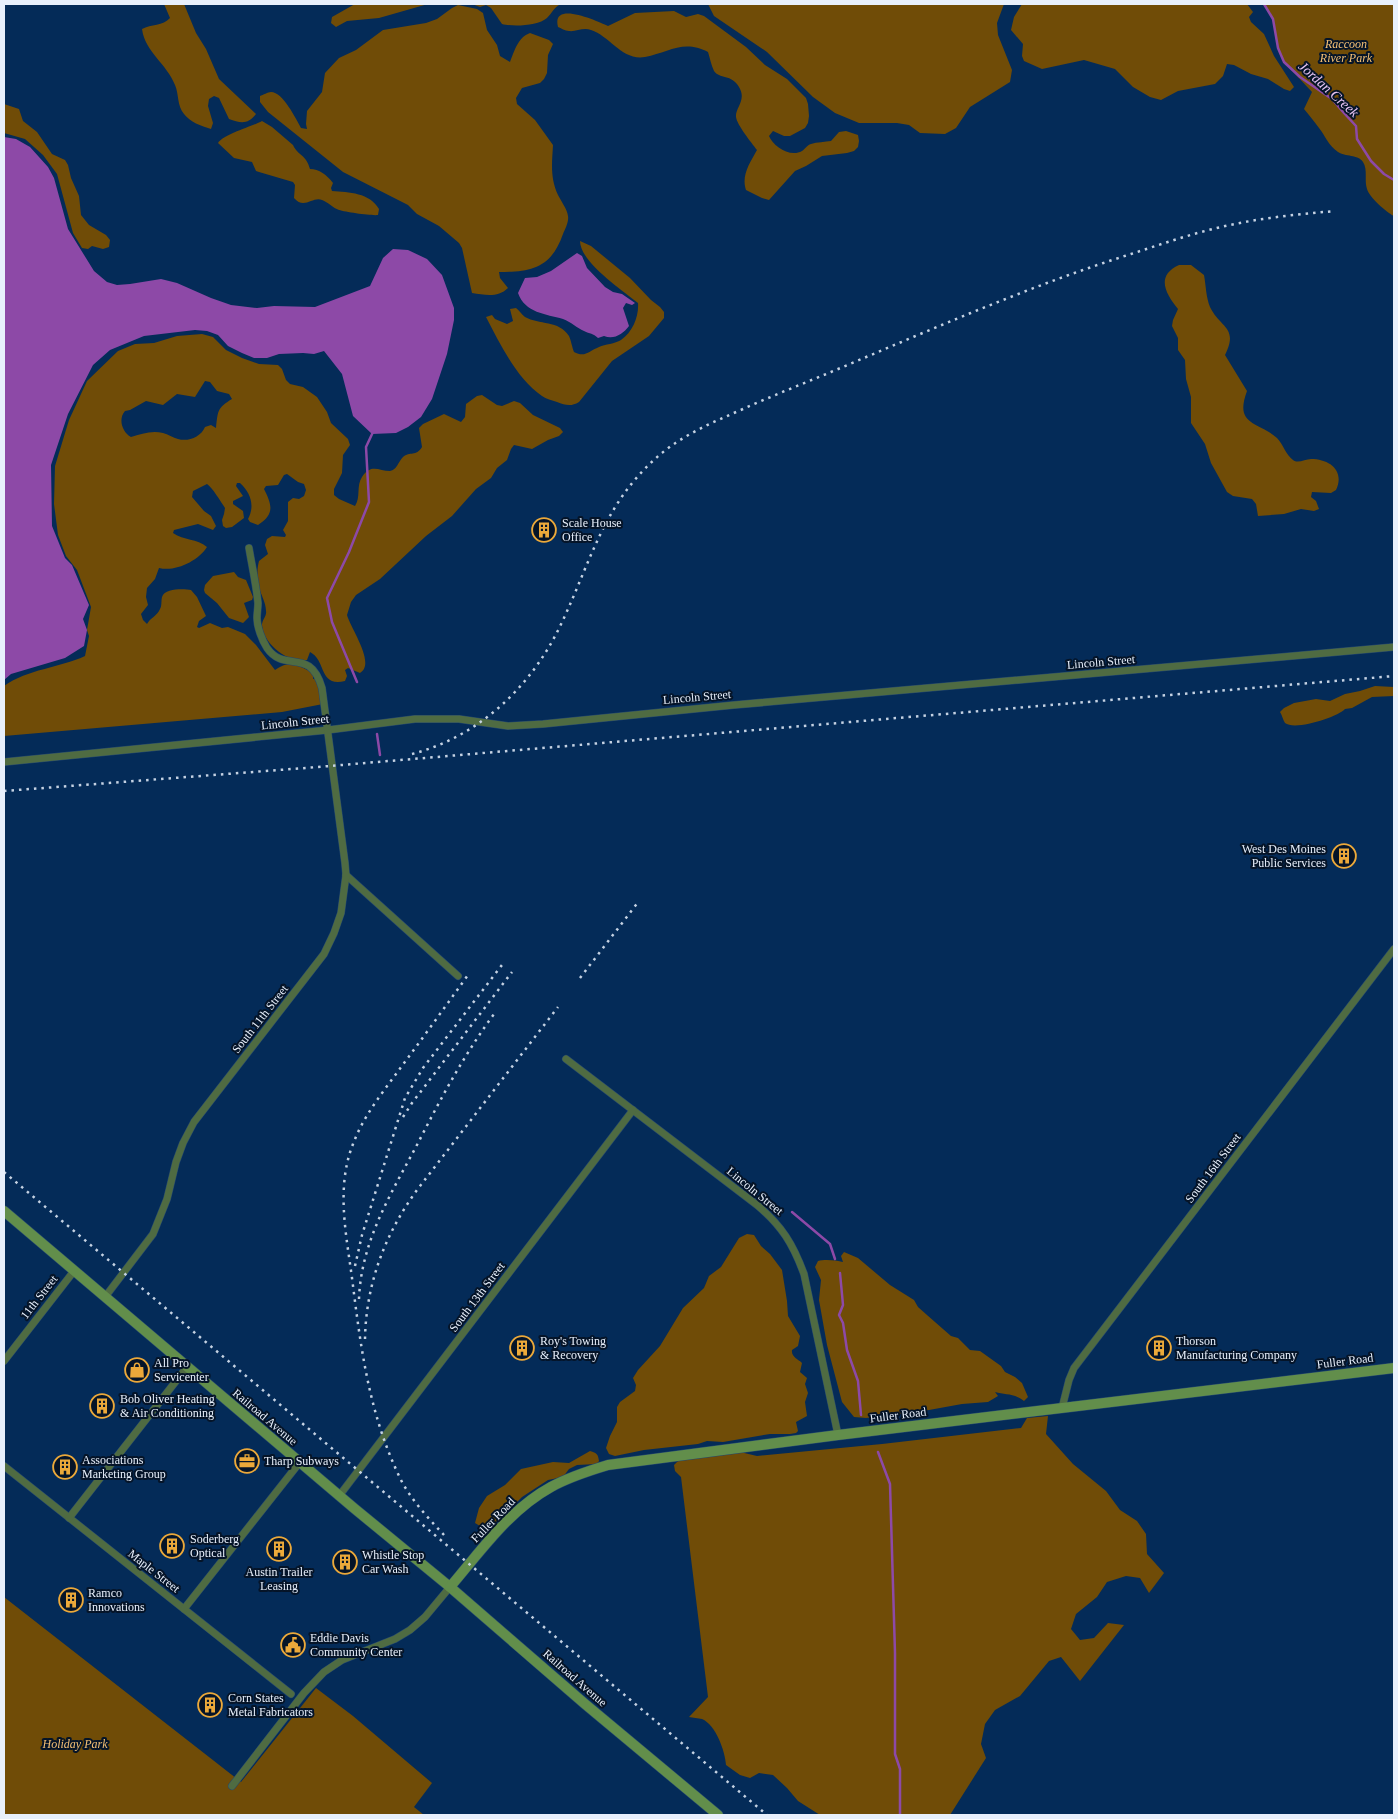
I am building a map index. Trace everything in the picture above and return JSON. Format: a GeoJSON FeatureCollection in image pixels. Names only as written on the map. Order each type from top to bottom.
{"type":"FeatureCollection","features":[{"type":"Feature","properties":{"kind":"street","name":"South 11th Street"},"geometry":{"type":"LineString","coordinates":[[105,1297],[153,1234],[167,1199],[176,1162],[194,1122],[324,954],[341,913],[346,874],[325,705],[318,675],[304,664],[282,660],[266,647],[257,620],[258,605],[249,548]]}},
{"type":"Feature","properties":{"kind":"street","name":"Lincoln Street"},"geometry":{"type":"LineString","coordinates":[[4,762],[328,730],[415,719],[459,719],[508,726],[544,724],[734,705],[1394,647]]}},
{"type":"Feature","properties":{"kind":"street"},"geometry":{"type":"LineString","coordinates":[[346,874],[458,976]]}},
{"type":"Feature","properties":{"kind":"street","name":"South 16th Street"},"geometry":{"type":"LineString","coordinates":[[1062,1408],[1074,1368],[1394,949]]}},
{"type":"Feature","properties":{"kind":"street","name":"Lincoln Street"},"geometry":{"type":"LineString","coordinates":[[566,1059],[768,1215],[786,1235],[798,1257],[804,1274],[838,1435]]}},
{"type":"Feature","properties":{"kind":"street","name":"South 13th Street"},"geometry":{"type":"LineString","coordinates":[[339,1496],[633,1110]]}},
{"type":"Feature","properties":{"kind":"street","name":"Railroad Avenue"},"geometry":{"type":"LineString","coordinates":[[4,1211],[718,1815]]}},
{"type":"Feature","properties":{"kind":"street","name":"11th Street"},"geometry":{"type":"LineString","coordinates":[[4,1361],[74,1271]]}},
{"type":"Feature","properties":{"kind":"street"},"geometry":{"type":"LineString","coordinates":[[69,1518],[187,1367]]}},
{"type":"Feature","properties":{"kind":"street","name":"Fuller Road"},"geometry":{"type":"LineString","coordinates":[[450,1587],[512,1516],[537,1496],[573,1476],[608,1465],[838,1435],[1394,1368]]}},
{"type":"Feature","properties":{"kind":"street"},"geometry":{"type":"LineString","coordinates":[[184,1609],[300,1462]]}},
{"type":"Feature","properties":{"kind":"street","name":"Maple Street"},"geometry":{"type":"LineString","coordinates":[[4,1466],[291,1694]]}},
{"type":"Feature","properties":{"kind":"street"},"geometry":{"type":"LineString","coordinates":[[232,1786],[304,1693],[324,1672],[342,1660],[395,1639],[410,1630],[425,1617],[450,1587]]}},
{"type":"Feature","properties":{"kind":"green space"},"geometry":{"type":"Polygon","coordinates":[[[164,4],[184,4],[219,79],[256,114],[253,118],[240,122],[229,119],[219,98],[214,96],[209,99],[208,106],[213,123],[211,129],[186,117],[180,107],[176,89],[171,78],[147,44],[142,29],[167,21],[170,18],[164,4]]]}},
{"type":"Feature","properties":{"kind":"green space"},"geometry":{"type":"Polygon","coordinates":[[[355,4],[428,4],[379,18],[347,21],[336,27],[331,23],[332,17],[355,4]]]}},
{"type":"Feature","properties":{"kind":"green space"},"geometry":{"type":"Polygon","coordinates":[[[472,4],[561,4],[543,21],[519,26],[502,24],[491,8],[486,5],[480,7],[472,4]]]}},
{"type":"Feature","properties":{"kind":"green space"},"geometry":{"type":"Polygon","coordinates":[[[708,4],[1004,4],[997,23],[998,35],[1012,70],[1010,82],[970,107],[956,128],[945,134],[920,133],[909,125],[897,123],[859,123],[835,113],[813,97],[767,52],[714,16],[708,4]]]}},
{"type":"Feature","properties":{"kind":"green space"},"geometry":{"type":"Polygon","coordinates":[[[1022,4],[1247,4],[1253,12],[1249,17],[1251,22],[1264,34],[1274,56],[1294,87],[1290,91],[1284,89],[1268,79],[1227,64],[1223,76],[1215,84],[1178,91],[1161,100],[1150,97],[1133,87],[1115,69],[1084,60],[1042,69],[1024,61],[1022,56],[1023,44],[1011,30],[1014,17],[1022,4]]]}},
{"type":"Feature","properties":{"kind":"green space","name":"Raccoon River Park"},"geometry":{"type":"Polygon","coordinates":[[[1264,4],[1394,4],[1394,216],[1378,204],[1368,192],[1365,168],[1361,159],[1341,154],[1329,144],[1304,109],[1312,92],[1284,62],[1278,48],[1273,19],[1264,4]]]}},
{"type":"Feature","properties":{"kind":"green space"},"geometry":{"type":"Polygon","coordinates":[[[458,5],[477,9],[483,13],[487,30],[497,45],[500,56],[510,62],[519,41],[530,33],[549,40],[553,44],[548,55],[547,73],[544,79],[540,83],[522,88],[516,98],[517,104],[535,120],[553,145],[552,170],[554,183],[567,213],[567,223],[558,245],[546,261],[531,269],[499,272],[500,278],[508,288],[496,295],[472,293],[462,248],[459,243],[439,226],[417,214],[408,205],[343,172],[268,112],[260,102],[260,96],[270,92],[276,93],[289,107],[301,128],[307,129],[307,111],[322,92],[325,73],[339,58],[356,50],[383,30],[426,23],[437,19],[458,5]]]}},
{"type":"Feature","properties":{"kind":"green space"},"geometry":{"type":"Polygon","coordinates":[[[674,11],[686,17],[698,14],[704,16],[746,47],[765,65],[787,79],[806,98],[809,116],[805,128],[790,136],[784,136],[773,131],[769,136],[774,144],[782,150],[797,153],[808,145],[831,141],[839,132],[846,131],[858,135],[858,147],[854,151],[847,153],[822,156],[795,171],[769,200],[762,198],[746,190],[745,185],[745,174],[757,150],[736,117],[742,96],[741,92],[733,80],[714,71],[708,52],[699,48],[683,47],[645,57],[637,57],[623,52],[604,37],[591,30],[568,31],[558,27],[558,19],[561,15],[568,14],[586,17],[608,26],[635,13],[674,11]]]}},
{"type":"Feature","properties":{"kind":"green space"},"geometry":{"type":"Polygon","coordinates":[[[4,104],[19,109],[23,121],[37,132],[52,154],[65,160],[79,196],[81,215],[89,225],[106,235],[110,240],[109,247],[103,249],[92,246],[88,249],[82,248],[73,233],[57,174],[43,155],[25,139],[4,133],[4,104]]]}},
{"type":"Feature","properties":{"kind":"green space"},"geometry":{"type":"Polygon","coordinates":[[[262,121],[293,145],[306,160],[310,169],[320,171],[328,177],[333,183],[332,191],[358,194],[365,197],[379,209],[378,215],[339,210],[319,199],[301,203],[294,198],[295,185],[293,182],[256,171],[252,162],[234,158],[218,143],[232,134],[262,121]]]}},
{"type":"Feature","properties":{"kind":"green space"},"geometry":{"type":"Polygon","coordinates":[[[580,241],[591,246],[630,278],[660,307],[664,312],[664,318],[649,336],[612,361],[579,402],[568,405],[544,397],[533,389],[517,371],[486,317],[492,315],[495,319],[507,324],[513,321],[510,309],[516,308],[530,319],[560,327],[569,336],[574,352],[578,354],[587,353],[625,337],[634,323],[638,303],[594,266],[587,258],[580,241]]]}},
{"type":"Feature","properties":{"kind":"green space"},"geometry":{"type":"Polygon","coordinates":[[[1179,265],[1191,265],[1204,275],[1210,307],[1229,333],[1229,346],[1225,355],[1247,391],[1244,402],[1246,417],[1277,438],[1293,460],[1311,459],[1324,461],[1334,467],[1337,472],[1339,477],[1336,490],[1331,493],[1312,492],[1311,497],[1316,501],[1319,509],[1314,511],[1301,509],[1284,514],[1258,516],[1256,504],[1252,499],[1233,496],[1227,492],[1211,463],[1205,444],[1191,423],[1191,397],[1186,379],[1185,360],[1178,350],[1178,338],[1172,326],[1178,309],[1165,286],[1167,274],[1179,265]]]}},
{"type":"Feature","properties":{"kind":"green space"},"geometry":{"type":"Polygon","coordinates":[[[202,334],[213,337],[226,350],[242,358],[259,364],[278,365],[290,384],[303,387],[317,397],[327,412],[331,423],[348,439],[350,445],[343,455],[342,473],[334,489],[334,495],[355,506],[358,499],[360,480],[365,473],[372,469],[390,471],[394,469],[403,457],[417,452],[422,447],[419,428],[423,424],[444,414],[461,422],[465,417],[466,404],[477,396],[482,395],[497,405],[502,406],[514,401],[520,403],[533,415],[560,428],[563,432],[559,436],[532,449],[514,445],[507,460],[497,468],[491,478],[476,489],[452,516],[426,536],[380,579],[356,595],[351,602],[347,615],[361,646],[365,662],[364,668],[360,673],[348,668],[345,670],[347,676],[345,681],[336,682],[327,677],[319,661],[310,652],[307,660],[300,661],[285,656],[272,645],[263,632],[262,623],[266,613],[265,604],[258,585],[259,561],[268,554],[265,545],[267,539],[272,536],[285,537],[286,535],[283,530],[288,521],[288,502],[293,498],[299,499],[304,496],[306,490],[304,484],[287,474],[284,475],[278,485],[266,486],[264,489],[269,500],[270,509],[267,517],[258,525],[250,522],[248,519],[251,500],[244,487],[237,483],[236,486],[243,496],[233,501],[233,504],[243,511],[244,518],[232,527],[226,528],[223,526],[222,520],[225,508],[211,488],[207,484],[193,491],[192,497],[211,516],[216,526],[213,530],[198,524],[174,530],[173,533],[177,536],[199,542],[207,547],[198,557],[186,564],[166,569],[159,568],[155,579],[147,588],[146,597],[148,605],[141,614],[143,620],[147,624],[157,613],[161,608],[162,597],[167,592],[184,589],[191,590],[197,597],[206,616],[199,621],[197,627],[199,628],[210,623],[222,628],[228,627],[245,634],[275,670],[290,664],[313,674],[313,679],[316,678],[323,704],[282,712],[4,736],[4,686],[33,672],[85,656],[89,636],[87,630],[91,607],[77,570],[66,556],[58,535],[54,504],[55,466],[69,420],[87,381],[118,351],[135,344],[154,343],[177,336],[202,334]],[[205,381],[195,397],[177,394],[163,405],[146,401],[125,411],[121,421],[123,429],[131,437],[159,432],[186,440],[200,434],[205,427],[211,425],[216,428],[219,411],[223,405],[232,399],[229,394],[217,391],[210,382],[205,381]]]}},
{"type":"Feature","properties":{"kind":"green space"},"geometry":{"type":"Polygon","coordinates":[[[234,572],[238,577],[246,580],[253,597],[252,600],[244,603],[249,617],[243,623],[229,618],[204,590],[205,585],[213,576],[234,572]]]}},
{"type":"Feature","properties":{"kind":"green space"},"geometry":{"type":"Polygon","coordinates":[[[1375,686],[1394,687],[1394,696],[1372,697],[1334,716],[1307,724],[1290,725],[1285,723],[1280,712],[1294,703],[1316,699],[1330,701],[1345,694],[1375,686]]]}},
{"type":"Feature","properties":{"kind":"green space"},"geometry":{"type":"Polygon","coordinates":[[[747,1234],[754,1235],[782,1270],[788,1316],[800,1336],[798,1346],[792,1352],[802,1363],[800,1372],[807,1378],[805,1384],[808,1393],[805,1402],[807,1416],[796,1422],[798,1431],[790,1434],[770,1434],[723,1442],[707,1441],[698,1444],[644,1450],[615,1456],[609,1454],[606,1448],[617,1422],[617,1407],[620,1402],[635,1391],[636,1385],[633,1378],[638,1370],[660,1346],[683,1308],[704,1288],[709,1276],[721,1267],[739,1238],[747,1234]]]}},
{"type":"Feature","properties":{"kind":"green space"},"geometry":{"type":"Polygon","coordinates":[[[844,1252],[858,1258],[890,1285],[914,1300],[918,1307],[951,1336],[958,1338],[970,1350],[980,1351],[1001,1366],[1005,1372],[1015,1377],[1022,1383],[1028,1397],[1024,1401],[1013,1395],[995,1392],[998,1396],[988,1402],[866,1418],[854,1417],[842,1402],[827,1345],[819,1300],[821,1280],[815,1267],[818,1261],[821,1260],[843,1262],[841,1256],[844,1252]]]}},
{"type":"Feature","properties":{"kind":"green space"},"geometry":{"type":"Polygon","coordinates":[[[1048,1416],[1046,1434],[1073,1464],[1106,1491],[1120,1510],[1137,1521],[1146,1534],[1147,1554],[1164,1573],[1149,1593],[1140,1578],[1126,1576],[1107,1582],[1097,1597],[1076,1614],[1071,1629],[1080,1640],[1094,1638],[1108,1623],[1124,1625],[1080,1681],[1061,1657],[1049,1661],[1020,1696],[995,1710],[985,1724],[981,1744],[986,1758],[950,1815],[820,1815],[798,1801],[773,1775],[759,1773],[750,1778],[740,1775],[726,1765],[722,1746],[712,1727],[702,1719],[689,1717],[708,1697],[681,1477],[675,1471],[674,1465],[681,1458],[740,1452],[757,1456],[1021,1428],[1027,1418],[1048,1416]]]}},
{"type":"Feature","properties":{"kind":"green space"},"geometry":{"type":"Polygon","coordinates":[[[590,1451],[598,1455],[599,1461],[597,1464],[577,1465],[569,1469],[563,1477],[548,1480],[522,1497],[499,1520],[489,1526],[480,1526],[475,1523],[479,1508],[487,1496],[505,1485],[521,1469],[553,1462],[569,1463],[590,1451]]]}},
{"type":"Feature","properties":{"kind":"green space","name":"Holiday Park"},"geometry":{"type":"Polygon","coordinates":[[[4,1597],[241,1782],[316,1688],[353,1716],[432,1783],[414,1807],[424,1815],[4,1815],[4,1597]]]}},
{"type":"Feature","properties":{"kind":"shaded area"},"geometry":{"type":"Polygon","coordinates":[[[4,137],[16,139],[30,147],[48,167],[54,178],[68,229],[94,271],[107,282],[117,285],[161,279],[177,283],[231,305],[257,308],[274,306],[315,307],[370,286],[383,258],[393,249],[408,250],[427,259],[442,275],[454,308],[454,320],[447,354],[432,399],[421,417],[396,433],[372,434],[353,416],[342,374],[324,351],[314,354],[279,354],[267,358],[254,358],[228,346],[218,335],[207,331],[195,330],[144,336],[110,350],[93,365],[68,414],[51,465],[52,526],[65,558],[72,565],[89,605],[83,619],[87,630],[84,646],[65,658],[11,674],[4,680],[4,137]]]}},
{"type":"Feature","properties":{"kind":"shaded area"},"geometry":{"type":"Polygon","coordinates":[[[577,253],[582,256],[587,268],[605,287],[613,292],[622,294],[635,303],[632,305],[626,303],[623,308],[629,326],[618,336],[598,338],[566,320],[537,312],[521,300],[518,293],[525,278],[537,277],[551,271],[577,253]]]}},
{"type":"Feature","properties":{"kind":"waterway","name":"Jordan Creek"},"geometry":{"type":"LineString","coordinates":[[1264,4],[1273,19],[1278,48],[1284,62],[1300,77],[1332,99],[1356,126],[1357,139],[1371,161],[1384,174],[1394,180]]}},
{"type":"Feature","properties":{"kind":"waterway"},"geometry":{"type":"LineString","coordinates":[[357,682],[332,622],[327,598],[349,552],[369,502],[366,447],[373,432]]}},
{"type":"Feature","properties":{"kind":"waterway"},"geometry":{"type":"LineString","coordinates":[[377,734],[380,755]]}},
{"type":"Feature","properties":{"kind":"waterway"},"geometry":{"type":"LineString","coordinates":[[792,1212],[830,1244],[835,1259]]}},
{"type":"Feature","properties":{"kind":"waterway"},"geometry":{"type":"LineString","coordinates":[[840,1273],[843,1305],[839,1315],[843,1323],[847,1350],[858,1381],[861,1415]]}},
{"type":"Feature","properties":{"kind":"waterway"},"geometry":{"type":"LineString","coordinates":[[878,1452],[890,1484],[895,1653],[895,1754],[900,1769],[900,1815]]}},
{"type":"Feature","properties":{"kind":"railway"},"geometry":{"type":"LineString","coordinates":[[412,754],[437,746],[482,721],[521,686],[551,643],[563,620],[600,534],[623,495],[655,459],[685,437],[754,404],[1017,294],[1055,280],[1182,238],[1222,227],[1272,218],[1335,211]]}},
{"type":"Feature","properties":{"kind":"railway"},"geometry":{"type":"LineString","coordinates":[[4,791],[318,767],[1394,676]]}},
{"type":"Feature","properties":{"kind":"railway"},"geometry":{"type":"LineString","coordinates":[[580,978],[639,901]]}},
{"type":"Feature","properties":{"kind":"railway"},"geometry":{"type":"LineString","coordinates":[[355,1266],[362,1235],[405,1098],[423,1068],[502,965]]}},
{"type":"Feature","properties":{"kind":"railway"},"geometry":{"type":"LineString","coordinates":[[403,1117],[512,972]]}},
{"type":"Feature","properties":{"kind":"railway"},"geometry":{"type":"LineString","coordinates":[[444,1535],[416,1503],[402,1482],[391,1457],[374,1407],[359,1331],[345,1227],[344,1193],[348,1160],[357,1134],[367,1115],[468,975]]}},
{"type":"Feature","properties":{"kind":"railway"},"geometry":{"type":"LineString","coordinates":[[365,1339],[366,1319],[373,1279],[379,1260],[396,1224],[417,1190],[558,1007]]}},
{"type":"Feature","properties":{"kind":"railway"},"geometry":{"type":"LineString","coordinates":[[359,1299],[365,1257],[388,1199],[453,1077],[494,1014]]}},
{"type":"Feature","properties":{"kind":"railway"},"geometry":{"type":"LineString","coordinates":[[4,1172],[767,1815]]}},
{"type":"Feature","properties":{"kind":"place","name":"Scale House Office"},"geometry":{"type":"Point","coordinates":[544,530]}},
{"type":"Feature","properties":{"kind":"place","name":"West Des Moines Public Services"},"geometry":{"type":"Point","coordinates":[1344,856]}},
{"type":"Feature","properties":{"kind":"place","name":"Roy's Towing & Recovery"},"geometry":{"type":"Point","coordinates":[522,1348]}},
{"type":"Feature","properties":{"kind":"place","name":"Thorson Manufacturing Company"},"geometry":{"type":"Point","coordinates":[1159,1348]}},
{"type":"Feature","properties":{"kind":"place","name":"All Pro Servicenter"},"geometry":{"type":"Point","coordinates":[137,1370]}},
{"type":"Feature","properties":{"kind":"place","name":"Bob Oliver Heating & Air Conditioning"},"geometry":{"type":"Point","coordinates":[102,1406]}},
{"type":"Feature","properties":{"kind":"place","name":"Tharp Subways"},"geometry":{"type":"Point","coordinates":[247,1461]}},
{"type":"Feature","properties":{"kind":"place","name":"Associations Marketing Group"},"geometry":{"type":"Point","coordinates":[65,1467]}},
{"type":"Feature","properties":{"kind":"place","name":"Soderberg Optical"},"geometry":{"type":"Point","coordinates":[172,1546]}},
{"type":"Feature","properties":{"kind":"place","name":"Austin Trailer Leasing"},"geometry":{"type":"Point","coordinates":[279,1549]}},
{"type":"Feature","properties":{"kind":"place","name":"Whistle Stop Car Wash"},"geometry":{"type":"Point","coordinates":[345,1562]}},
{"type":"Feature","properties":{"kind":"place","name":"Ramco Innovations"},"geometry":{"type":"Point","coordinates":[71,1600]}},
{"type":"Feature","properties":{"kind":"place","name":"Eddie Davis Community Center"},"geometry":{"type":"Point","coordinates":[293,1645]}},
{"type":"Feature","properties":{"kind":"place","name":"Corn States Metal Fabricators"},"geometry":{"type":"Point","coordinates":[210,1705]}}]}
